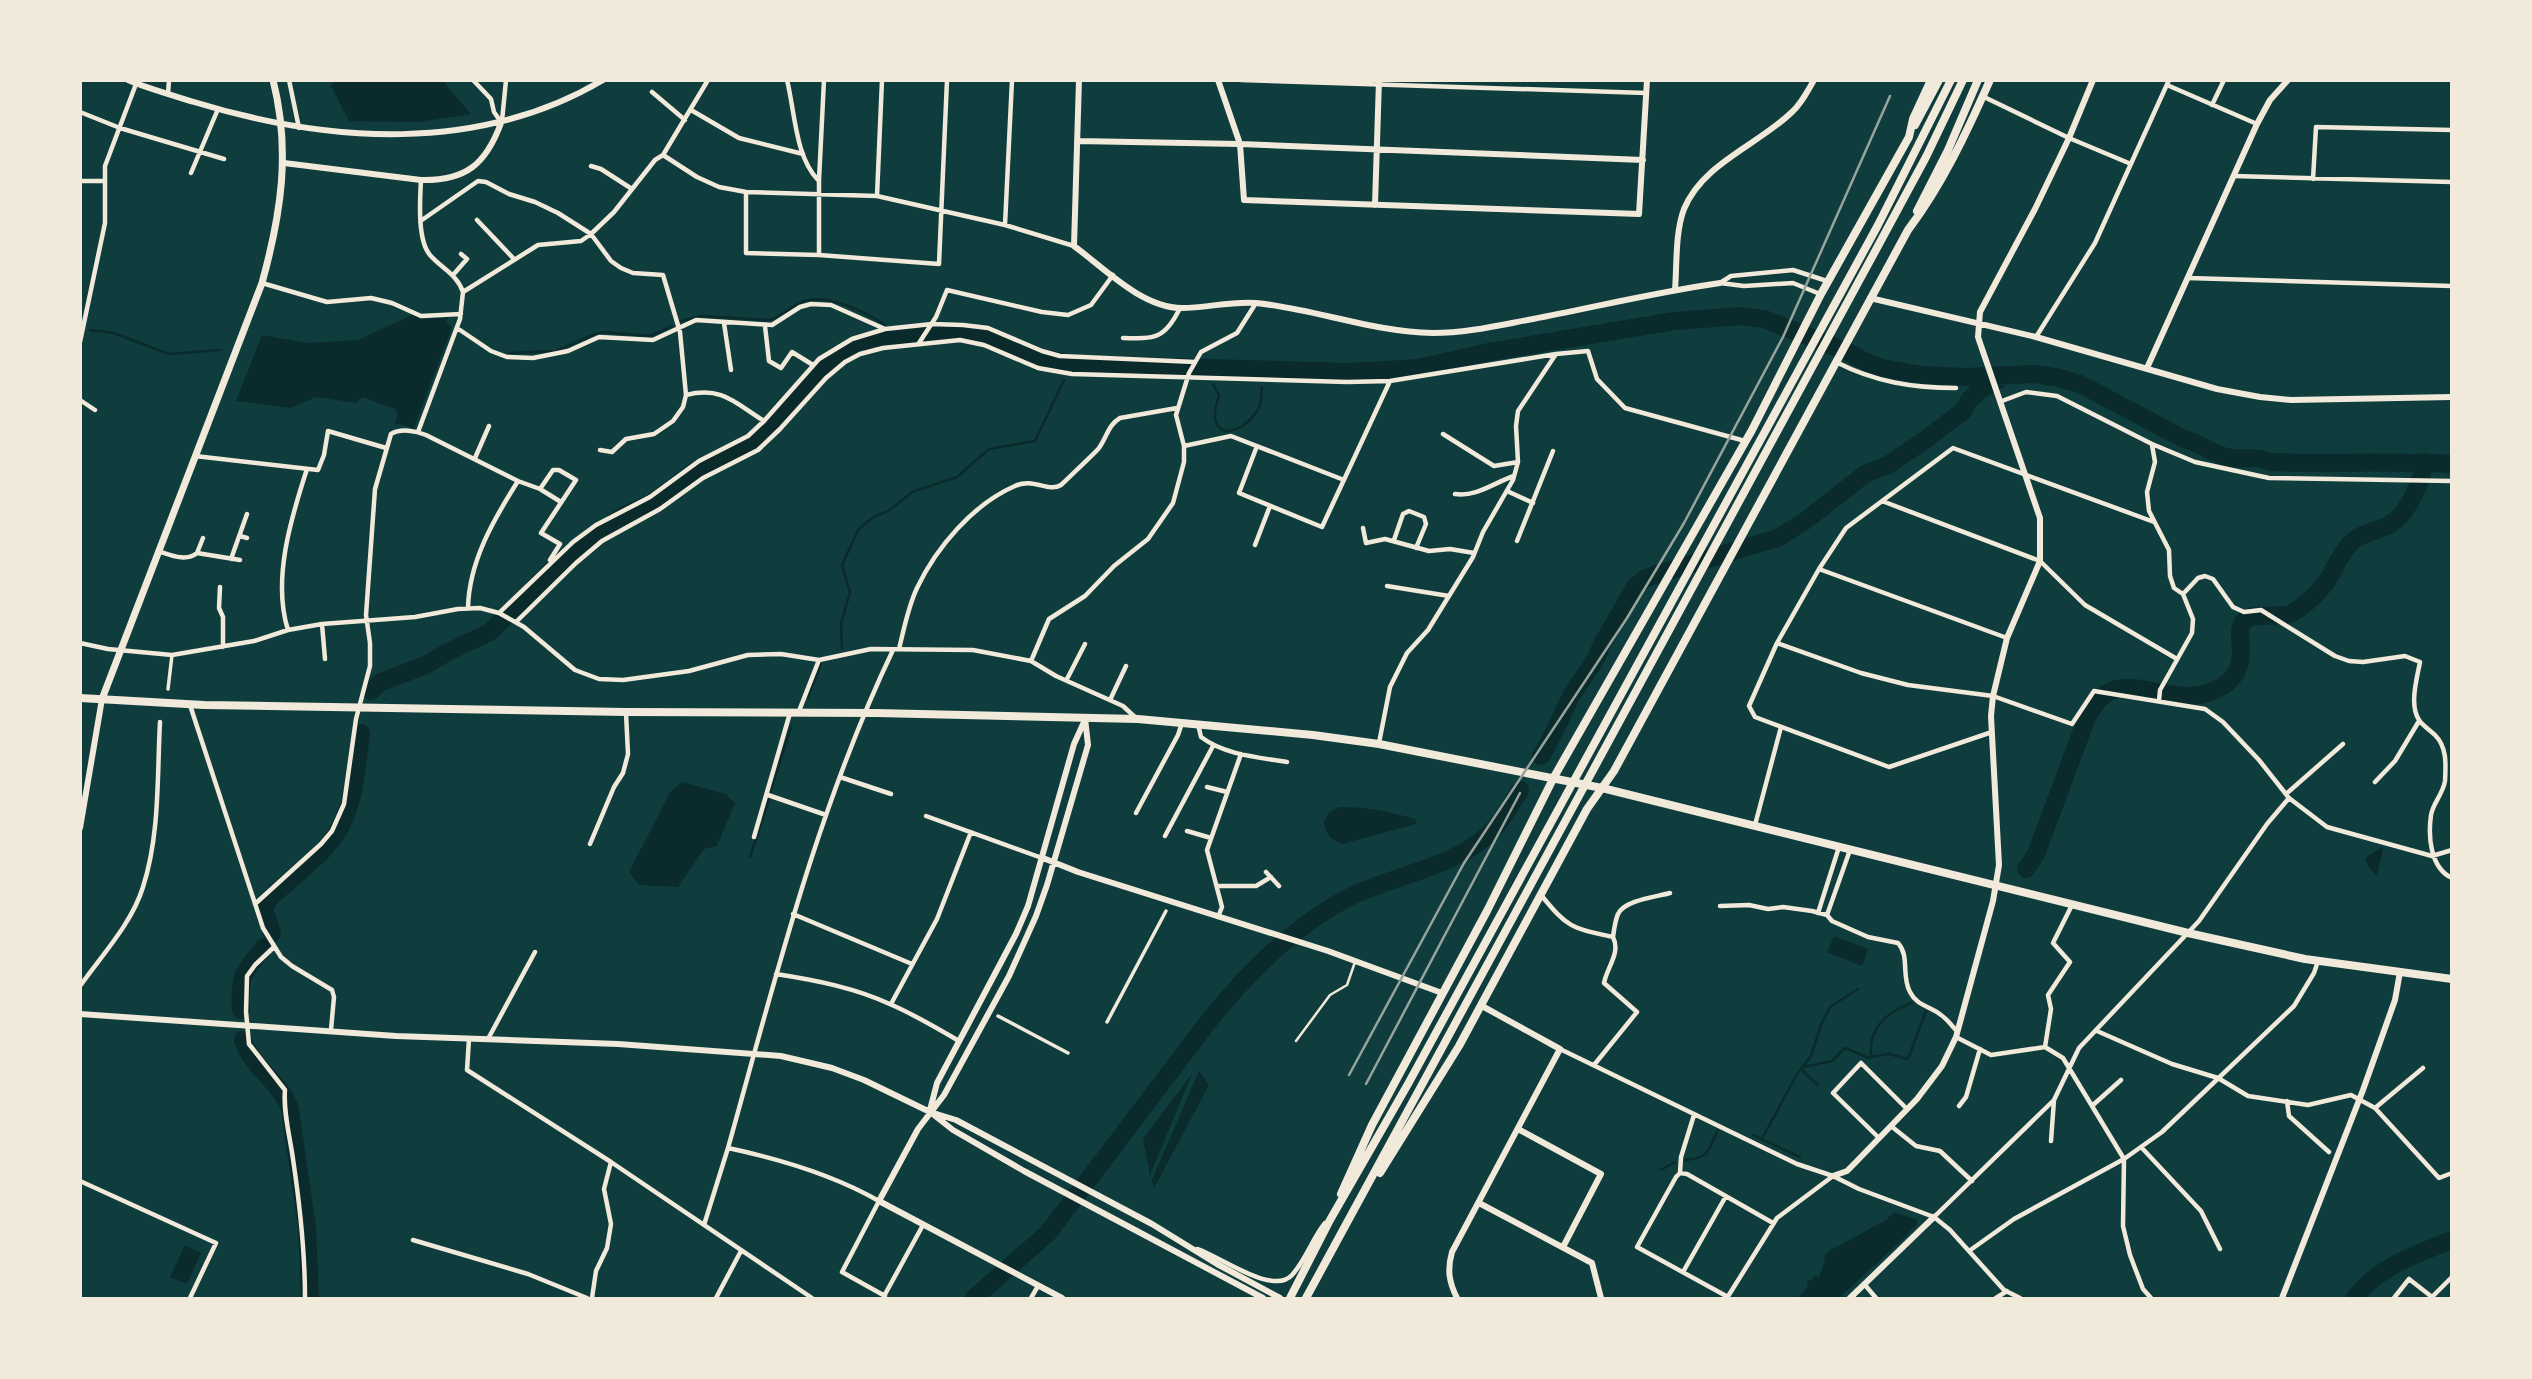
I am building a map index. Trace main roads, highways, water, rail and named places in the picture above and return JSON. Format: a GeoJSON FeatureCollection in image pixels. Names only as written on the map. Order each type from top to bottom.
{"type":"FeatureCollection","features":[{"type":"Feature","properties":{"kind":"highway"},"geometry":{"type":"LineString","coordinates":[[1909,137],[1913,119],[1931,80]]}},
{"type":"Feature","properties":{"kind":"highway"},"geometry":{"type":"LineString","coordinates":[[1330,1220],[1372,1125],[1487,911],[1554,778],[1745,442],[1821,294],[1939,80]]}},
{"type":"Feature","properties":{"kind":"highway"},"geometry":{"type":"LineString","coordinates":[[1290,1298],[1330,1220],[1408,1084],[1904,176],[1951,80]]}},
{"type":"Feature","properties":{"kind":"highway"},"geometry":{"type":"LineString","coordinates":[[1306,1298],[1831,334],[1926,157],[1962,80]]}},
{"type":"Feature","properties":{"kind":"highway"},"geometry":{"type":"LineString","coordinates":[[1361,1198],[1397,1147],[1482,1006],[1587,809],[1614,771],[1908,230],[1948,150],[1978,80]]}},
{"type":"Feature","properties":{"kind":"highway"},"geometry":{"type":"LineString","coordinates":[[1908,230],[1939,183],[1990,80]]}},
{"type":"Feature","properties":{"kind":"highway"},"geometry":{"type":"LineString","coordinates":[[80,698],[190,704],[1138,719],[1197,723],[1379,744],[1602,788],[2188,933],[2318,961],[2452,979]]}},
{"type":"Feature","properties":{"kind":"main road"},"geometry":{"type":"LineString","coordinates":[[102,699],[262,283],[278,218],[284,163],[273,80]]}},
{"type":"Feature","properties":{"kind":"water"},"geometry":{"type":"Polygon","coordinates":[[[335,81],[443,81],[471,114],[419,122],[349,121],[331,86],[335,81]]]}},
{"type":"Feature","properties":{"kind":"water"},"geometry":{"type":"Polygon","coordinates":[[[412,315],[425,319],[448,317],[446,322],[452,327],[414,428],[395,423],[398,415],[395,409],[362,397],[356,403],[316,397],[291,408],[236,401],[262,335],[307,343],[358,340],[412,315]]]}},
{"type":"Feature","properties":{"kind":"water"},"geometry":{"type":"Polygon","coordinates":[[[682,782],[726,794],[735,803],[717,846],[704,849],[678,887],[639,885],[629,872],[671,791],[682,782]]]}},
{"type":"Feature","properties":{"kind":"water"},"geometry":{"type":"Polygon","coordinates":[[[1339,807],[1386,812],[1415,819],[1416,824],[1342,844],[1329,836],[1324,821],[1329,813],[1339,807]]]}},
{"type":"Feature","properties":{"kind":"water"},"geometry":{"type":"Polygon","coordinates":[[[2382,847],[2377,876],[2369,868],[2365,858],[2382,847]]]}},
{"type":"Feature","properties":{"kind":"water"},"geometry":{"type":"Polygon","coordinates":[[[1834,936],[1868,949],[1862,966],[1827,952],[1834,936]]]}},
{"type":"Feature","properties":{"kind":"water"},"geometry":{"type":"Polygon","coordinates":[[[1199,1071],[1209,1085],[1154,1188],[1152,1180],[1199,1071]]]}},
{"type":"Feature","properties":{"kind":"water"},"geometry":{"type":"Polygon","coordinates":[[[1192,1074],[1150,1175],[1143,1139],[1192,1074]]]}},
{"type":"Feature","properties":{"kind":"water"},"geometry":{"type":"Polygon","coordinates":[[[1894,1212],[1917,1220],[1917,1224],[1903,1239],[1839,1298],[1798,1298],[1808,1287],[1807,1280],[1819,1277],[1825,1261],[1824,1256],[1829,1251],[1886,1220],[1894,1212]]]}},
{"type":"Feature","properties":{"kind":"water"},"geometry":{"type":"Polygon","coordinates":[[[185,1245],[201,1253],[187,1284],[170,1277],[185,1245]]]}},
{"type":"Feature","properties":{"kind":"waterway"},"geometry":{"type":"LineString","coordinates":[[681,321],[702,316],[768,320],[802,302],[822,300],[857,309],[885,325]]}},
{"type":"Feature","properties":{"kind":"waterway"},"geometry":{"type":"LineString","coordinates":[[371,691],[381,682],[426,665],[490,632],[552,570],[593,536],[625,515],[652,503],[695,471],[753,441],[822,368],[855,346],[879,338],[930,332],[958,331],[989,336],[1036,356],[1072,364],[1346,372],[1418,368],[1489,352],[1675,321],[1741,316],[1764,319],[1882,368],[1922,375],[1965,377],[2035,374],[2080,384],[2184,439],[2231,458],[2255,458],[2270,462],[2452,464]]}},
{"type":"Feature","properties":{"kind":"waterway"},"geometry":{"type":"LineString","coordinates":[[509,353],[556,351],[604,332],[650,336],[672,326]]}},
{"type":"Feature","properties":{"kind":"waterway"},"geometry":{"type":"LineString","coordinates":[[90,330],[114,333],[169,354],[219,350]]}},
{"type":"Feature","properties":{"kind":"waterway"},"geometry":{"type":"LineString","coordinates":[[1070,368],[1072,364]]}},
{"type":"Feature","properties":{"kind":"waterway"},"geometry":{"type":"LineString","coordinates":[[1263,370],[1263,376]]}},
{"type":"Feature","properties":{"kind":"waterway"},"geometry":{"type":"LineString","coordinates":[[1541,756],[1572,695],[1635,587],[1644,579],[1778,538],[1805,521],[1865,474],[1888,465],[1925,440],[1963,411],[1969,400],[1981,389],[2003,377]]}},
{"type":"Feature","properties":{"kind":"waterway"},"geometry":{"type":"LineString","coordinates":[[842,648],[841,624],[850,592],[842,565],[858,530],[912,492],[957,477],[989,449],[1035,441],[1064,380]]}},
{"type":"Feature","properties":{"kind":"waterway"},"geometry":{"type":"LineString","coordinates":[[1213,384],[1219,395],[1215,409],[1218,426],[1231,431],[1246,424],[1257,411],[1262,387]]}},
{"type":"Feature","properties":{"kind":"waterway"},"geometry":{"type":"LineString","coordinates":[[2026,869],[2036,854],[2086,720],[2098,701],[2111,691],[2126,688],[2194,696],[2213,691],[2228,682],[2240,663],[2240,634],[2245,620],[2254,616],[2287,615],[2308,602],[2327,581],[2350,544],[2360,536],[2392,523],[2404,512],[2418,487],[2424,462]]}},
{"type":"Feature","properties":{"kind":"waterway"},"geometry":{"type":"LineString","coordinates":[[808,697],[821,664]]}},
{"type":"Feature","properties":{"kind":"waterway"},"geometry":{"type":"LineString","coordinates":[[770,793],[791,727]]}},
{"type":"Feature","properties":{"kind":"waterway"},"geometry":{"type":"LineString","coordinates":[[272,933],[264,910],[267,901],[327,846],[343,821],[353,792],[361,733]]}},
{"type":"Feature","properties":{"kind":"waterway"},"geometry":{"type":"LineString","coordinates":[[974,1298],[1048,1233],[1208,1022],[1272,953],[1308,923],[1348,898],[1444,862],[1479,843],[1497,825],[1520,790]]}},
{"type":"Feature","properties":{"kind":"waterway"},"geometry":{"type":"LineString","coordinates":[[750,857],[769,799]]}},
{"type":"Feature","properties":{"kind":"waterway"},"geometry":{"type":"LineString","coordinates":[[241,1010],[244,975],[264,947]]}},
{"type":"Feature","properties":{"kind":"waterway"},"geometry":{"type":"LineString","coordinates":[[1762,1139],[1797,1074],[1811,1056],[1830,1007],[1858,989]]}},
{"type":"Feature","properties":{"kind":"waterway"},"geometry":{"type":"LineString","coordinates":[[1803,1067],[1832,1061],[1845,1048],[1869,1058],[1873,1037],[1881,1022],[1911,1003]]}},
{"type":"Feature","properties":{"kind":"waterway"},"geometry":{"type":"LineString","coordinates":[[1871,1057],[1889,1054],[1908,1059],[1926,1011]]}},
{"type":"Feature","properties":{"kind":"waterway"},"geometry":{"type":"LineString","coordinates":[[243,1040],[252,1058],[286,1099],[290,1109],[307,1227],[310,1298]]}},
{"type":"Feature","properties":{"kind":"waterway"},"geometry":{"type":"LineString","coordinates":[[1801,1069],[1818,1085]]}},
{"type":"Feature","properties":{"kind":"waterway"},"geometry":{"type":"LineString","coordinates":[[1685,1160],[1704,1155],[1717,1131]]}},
{"type":"Feature","properties":{"kind":"waterway"},"geometry":{"type":"LineString","coordinates":[[1753,1135],[1800,1157]]}},
{"type":"Feature","properties":{"kind":"waterway"},"geometry":{"type":"LineString","coordinates":[[1661,1170],[1675,1162]]}},
{"type":"Feature","properties":{"kind":"waterway"},"geometry":{"type":"LineString","coordinates":[[2355,1298],[2364,1287],[2386,1270],[2452,1240]]}},
{"type":"Feature","properties":{"kind":"railway"},"geometry":{"type":"LineString","coordinates":[[1349,1075],[1464,863],[1627,618],[1684,523],[1783,337],[1890,96]]}},
{"type":"Feature","properties":{"kind":"railway"},"geometry":{"type":"LineString","coordinates":[[1366,1084],[1520,793]]}}]}
